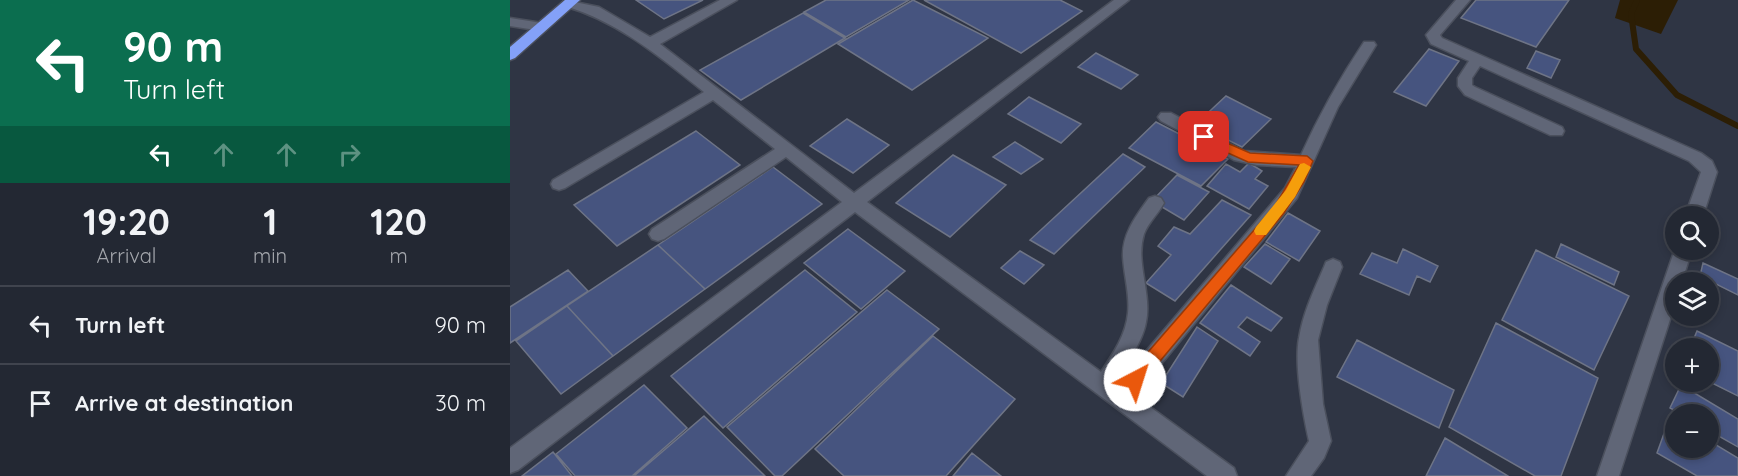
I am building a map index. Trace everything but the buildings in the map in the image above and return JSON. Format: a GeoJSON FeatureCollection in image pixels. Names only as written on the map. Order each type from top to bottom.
{"type":"FeatureCollection","features":[{"type":"Feature","properties":{"kind":"highway"},"geometry":{"type":"LineString","coordinates":[[510,55],[571,2]]}},
{"type":"Feature","properties":{"kind":"street"},"geometry":{"type":"LineString","coordinates":[[650,43],[730,0]]}},
{"type":"Feature","properties":{"kind":"street"},"geometry":{"type":"LineString","coordinates":[[510,462],[1122,0]]}},
{"type":"Feature","properties":{"kind":"street"},"geometry":{"type":"LineString","coordinates":[[1463,0],[1433,35],[1436,41],[1476,61],[1695,157],[1706,165],[1709,172],[1697,206]]}},
{"type":"Feature","properties":{"kind":"street"},"geometry":{"type":"LineString","coordinates":[[571,2],[594,10],[650,43],[854,202],[1226,476]]}},
{"type":"Feature","properties":{"kind":"street"},"geometry":{"type":"LineString","coordinates":[[510,22],[542,27]]}},
{"type":"Feature","properties":{"kind":"street"},"geometry":{"type":"LineString","coordinates":[[1112,392],[1279,209],[1300,178],[1327,115],[1348,76],[1369,45]]}},
{"type":"Feature","properties":{"kind":"street"},"geometry":{"type":"LineString","coordinates":[[1476,61],[1464,78],[1465,86],[1470,91],[1556,131]]}},
{"type":"Feature","properties":{"kind":"street"},"geometry":{"type":"LineString","coordinates":[[559,184],[714,93]]}},
{"type":"Feature","properties":{"kind":"street"},"geometry":{"type":"LineString","coordinates":[[1166,117],[1240,156],[1307,161]]}},
{"type":"Feature","properties":{"kind":"street"},"geometry":{"type":"LineString","coordinates":[[658,234],[786,149]]}},
{"type":"Feature","properties":{"kind":"street"},"geometry":{"type":"LineString","coordinates":[[1112,392],[1132,338],[1137,314],[1138,294],[1131,254],[1133,239],[1140,221],[1155,203]]}},
{"type":"Feature","properties":{"kind":"street"},"geometry":{"type":"LineString","coordinates":[[1608,476],[1679,260]]}},
{"type":"Feature","properties":{"kind":"street"},"geometry":{"type":"LineString","coordinates":[[1297,476],[1320,441],[1312,404],[1308,340],[1317,305],[1333,267]]}},
{"type":"Feature","properties":{"kind":"shaded area"},"geometry":{"type":"Polygon","coordinates":[[[1620,0],[1678,0],[1661,34],[1615,18],[1620,0]]]}},
{"type":"Feature","properties":{"kind":"waterway"},"geometry":{"type":"LineString","coordinates":[[1637,0],[1631,14],[1636,49],[1677,95],[1738,126]]}},
{"type":"Feature","properties":{"kind":"slow traffic"},"geometry":{"type":"LineString","coordinates":[[1261,231],[1291,193],[1304,167]]}},
{"type":"Feature","properties":{"kind":"route"},"geometry":{"type":"LineString","coordinates":[[1135,380],[1279,209],[1300,178],[1307,161],[1248,158],[1204,137]]}}]}
